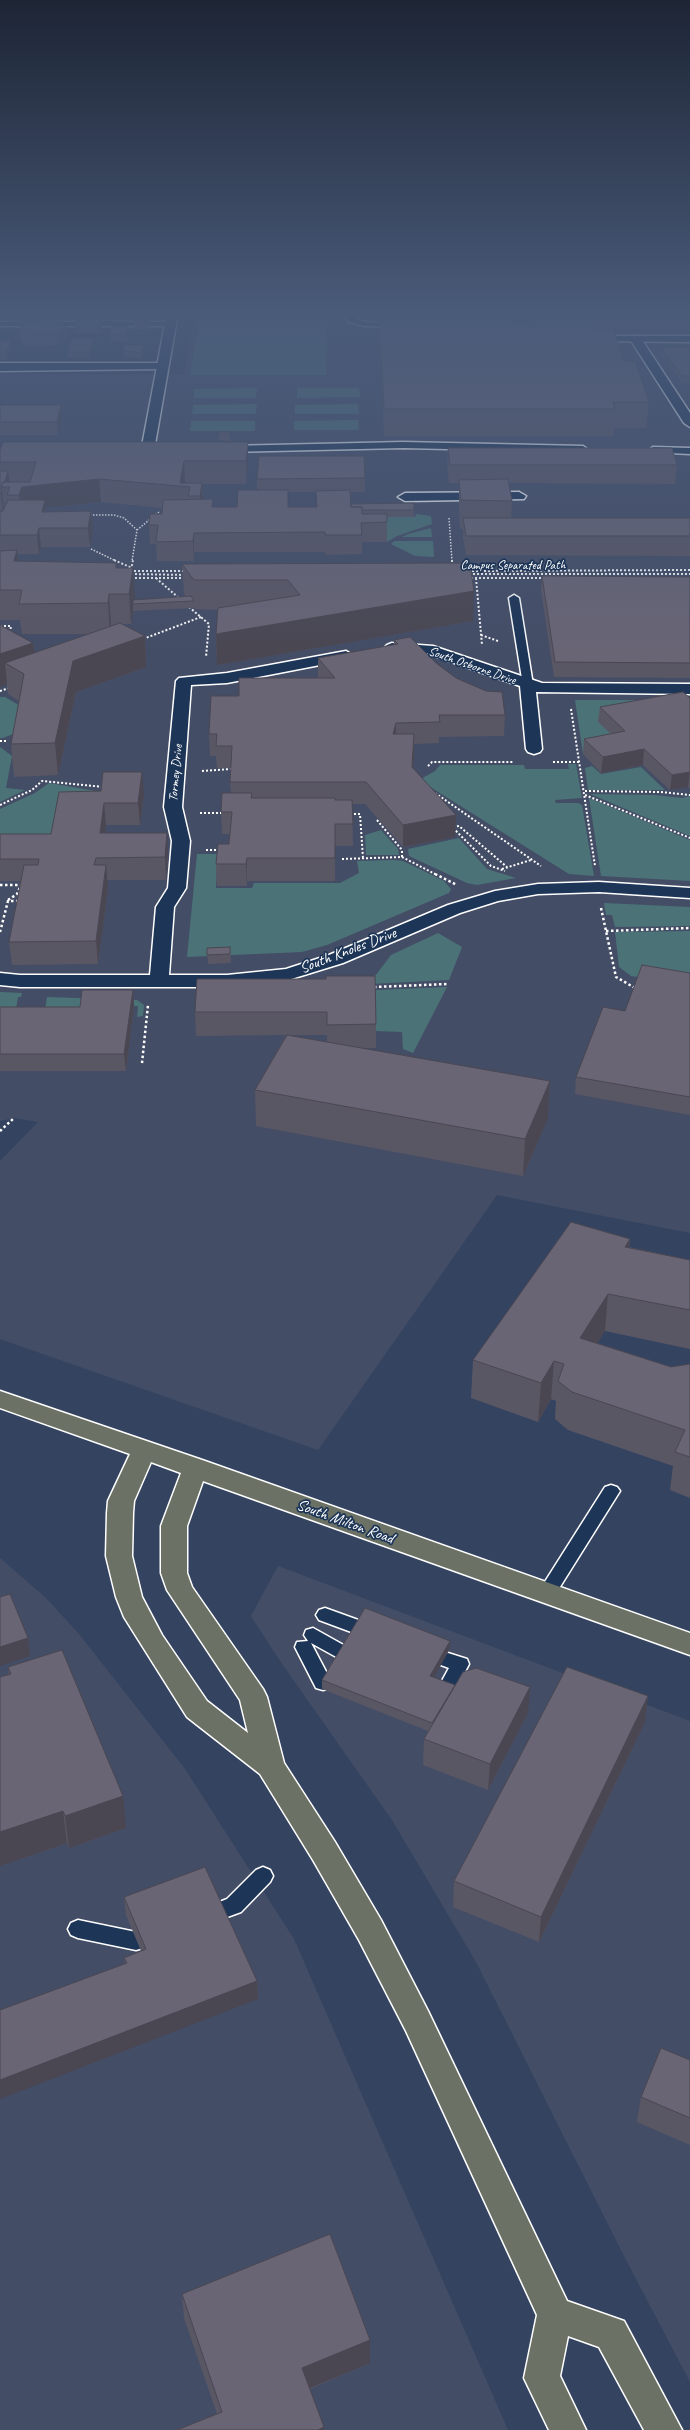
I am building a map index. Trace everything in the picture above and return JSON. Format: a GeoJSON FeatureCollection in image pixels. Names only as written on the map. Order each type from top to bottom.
{"type":"FeatureCollection","features":[{"type":"Feature","properties":{"kind":"main road","name":"South Milton Road"},"geometry":{"type":"LineString","coordinates":[[0,1399],[196,1467],[690,1644]]}},
{"type":"Feature","properties":{"kind":"main road"},"geometry":{"type":"LineString","coordinates":[[144,1450],[121,1501],[119,1556],[132,1604],[152,1642],[197,1709],[270,1766]]}},
{"type":"Feature","properties":{"kind":"main road"},"geometry":{"type":"LineString","coordinates":[[196,1467],[174,1526],[174,1573],[184,1596],[253,1697],[270,1766],[324,1850],[370,1930],[418,2021],[556,2314],[542,2378],[568,2430]]}},
{"type":"Feature","properties":{"kind":"main road"},"geometry":{"type":"LineString","coordinates":[[556,2314],[610,2334],[664,2430]]}},
{"type":"Feature","properties":{"kind":"street"},"geometry":{"type":"LineString","coordinates":[[116,450],[154,450],[156,426]]}},
{"type":"Feature","properties":{"kind":"street"},"geometry":{"type":"LineString","coordinates":[[405,497],[519,496]]}},
{"type":"Feature","properties":{"kind":"street","name":"South Osborne Drive"},"geometry":{"type":"LineString","coordinates":[[377,651],[408,647],[428,649],[540,688],[690,689]]}},
{"type":"Feature","properties":{"kind":"street"},"geometry":{"type":"LineString","coordinates":[[205,680],[227,678],[362,653]]}},
{"type":"Feature","properties":{"kind":"street","name":"Tormey Drive"},"geometry":{"type":"LineString","coordinates":[[159,980],[165,907],[177,888],[181,841],[173,807],[184,681],[205,680]]}},
{"type":"Feature","properties":{"kind":"street"},"geometry":{"type":"LineString","coordinates":[[528,685],[534,749]]}},
{"type":"Feature","properties":{"kind":"street","name":"South Knoles Drive"},"geometry":{"type":"LineString","coordinates":[[0,979],[227,981],[288,974],[336,959],[454,909],[509,893],[538,889],[599,887],[690,893]]}},
{"type":"Feature","properties":{"kind":"lane"},"geometry":{"type":"LineString","coordinates":[[221,449],[403,445],[594,449]]}},
{"type":"Feature","properties":{"kind":"lane"},"geometry":{"type":"LineString","coordinates":[[642,450],[690,451]]}},
{"type":"Feature","properties":{"kind":"lane"},"geometry":{"type":"LineString","coordinates":[[514,598],[528,685]]}},
{"type":"Feature","properties":{"kind":"lane"},"geometry":{"type":"LineString","coordinates":[[547,1593],[611,1491]]}},
{"type":"Feature","properties":{"kind":"lane"},"geometry":{"type":"LineString","coordinates":[[326,1615],[354,1626]]}},
{"type":"Feature","properties":{"kind":"lane"},"geometry":{"type":"LineString","coordinates":[[323,1683],[308,1641],[340,1652]]}},
{"type":"Feature","properties":{"kind":"lane"},"geometry":{"type":"LineString","coordinates":[[446,1690],[460,1664],[448,1660]]}},
{"type":"Feature","properties":{"kind":"lane"},"geometry":{"type":"LineString","coordinates":[[219,1911],[234,1906],[264,1876]]}},
{"type":"Feature","properties":{"kind":"lane"},"geometry":{"type":"LineString","coordinates":[[78,1930],[136,1941]]}},
{"type":"Feature","properties":{"kind":"path"},"geometry":{"type":"LineString","coordinates":[[131,569],[137,530],[159,512]]}},
{"type":"Feature","properties":{"kind":"path"},"geometry":{"type":"LineString","coordinates":[[85,515],[114,515],[124,518],[137,530]]}},
{"type":"Feature","properties":{"kind":"path"},"geometry":{"type":"LineString","coordinates":[[91,549],[131,569]]}},
{"type":"Feature","properties":{"kind":"path"},"geometry":{"type":"LineString","coordinates":[[123,570],[187,571]]}},
{"type":"Feature","properties":{"kind":"path"},"geometry":{"type":"LineString","coordinates":[[467,571],[690,570]]}},
{"type":"Feature","properties":{"kind":"path"},"geometry":{"type":"LineString","coordinates":[[127,574],[189,574]]}},
{"type":"Feature","properties":{"kind":"path","name":"Campus Separated Path"},"geometry":{"type":"LineString","coordinates":[[467,574],[690,574]]}},
{"type":"Feature","properties":{"kind":"path"},"geometry":{"type":"LineString","coordinates":[[125,578],[188,578]]}},
{"type":"Feature","properties":{"kind":"path"},"geometry":{"type":"LineString","coordinates":[[156,578],[209,624],[205,680]]}},
{"type":"Feature","properties":{"kind":"path"},"geometry":{"type":"LineString","coordinates":[[468,578],[546,578]]}},
{"type":"Feature","properties":{"kind":"path"},"geometry":{"type":"LineString","coordinates":[[476,578],[482,647]]}},
{"type":"Feature","properties":{"kind":"path"},"geometry":{"type":"LineString","coordinates":[[675,578],[690,578]]}},
{"type":"Feature","properties":{"kind":"path"},"geometry":{"type":"LineString","coordinates":[[141,640],[201,617]]}},
{"type":"Feature","properties":{"kind":"path"},"geometry":{"type":"LineString","coordinates":[[0,626],[11,626],[9,638]]}},
{"type":"Feature","properties":{"kind":"path"},"geometry":{"type":"LineString","coordinates":[[481,635],[502,643]]}},
{"type":"Feature","properties":{"kind":"path"},"geometry":{"type":"LineString","coordinates":[[0,692],[14,686]]}},
{"type":"Feature","properties":{"kind":"path"},"geometry":{"type":"LineString","coordinates":[[569,689],[596,870]]}},
{"type":"Feature","properties":{"kind":"path"},"geometry":{"type":"LineString","coordinates":[[0,741],[8,741]]}},
{"type":"Feature","properties":{"kind":"path"},"geometry":{"type":"LineString","coordinates":[[428,766],[432,762],[517,762]]}},
{"type":"Feature","properties":{"kind":"path"},"geometry":{"type":"LineString","coordinates":[[548,762],[579,762]]}},
{"type":"Feature","properties":{"kind":"path"},"geometry":{"type":"LineString","coordinates":[[200,772],[231,769]]}},
{"type":"Feature","properties":{"kind":"path"},"geometry":{"type":"LineString","coordinates":[[0,805],[32,790],[42,781],[106,787]]}},
{"type":"Feature","properties":{"kind":"path"},"geometry":{"type":"LineString","coordinates":[[429,788],[544,868]]}},
{"type":"Feature","properties":{"kind":"path"},"geometry":{"type":"LineString","coordinates":[[585,793],[662,792],[690,794]]}},
{"type":"Feature","properties":{"kind":"path"},"geometry":{"type":"LineString","coordinates":[[585,793],[690,838]]}},
{"type":"Feature","properties":{"kind":"path"},"geometry":{"type":"LineString","coordinates":[[197,813],[228,813]]}},
{"type":"Feature","properties":{"kind":"path"},"geometry":{"type":"LineString","coordinates":[[345,814],[360,814],[362,858]]}},
{"type":"Feature","properties":{"kind":"path"},"geometry":{"type":"LineString","coordinates":[[377,820],[402,850],[402,857]]}},
{"type":"Feature","properties":{"kind":"path"},"geometry":{"type":"LineString","coordinates":[[447,828],[459,826],[507,867]]}},
{"type":"Feature","properties":{"kind":"path"},"geometry":{"type":"LineString","coordinates":[[452,827],[491,866],[507,871]]}},
{"type":"Feature","properties":{"kind":"path"},"geometry":{"type":"LineString","coordinates":[[200,850],[227,850]]}},
{"type":"Feature","properties":{"kind":"path"},"geometry":{"type":"LineString","coordinates":[[342,859],[402,857],[459,886]]}},
{"type":"Feature","properties":{"kind":"path"},"geometry":{"type":"LineString","coordinates":[[501,869],[531,860]]}},
{"type":"Feature","properties":{"kind":"path"},"geometry":{"type":"LineString","coordinates":[[0,885],[28,885]]}},
{"type":"Feature","properties":{"kind":"path"},"geometry":{"type":"LineString","coordinates":[[0,932],[8,901],[17,894],[21,885]]}},
{"type":"Feature","properties":{"kind":"path"},"geometry":{"type":"LineString","coordinates":[[600,900],[616,977],[637,989]]}},
{"type":"Feature","properties":{"kind":"path"},"geometry":{"type":"LineString","coordinates":[[8,901],[21,901]]}},
{"type":"Feature","properties":{"kind":"path"},"geometry":{"type":"LineString","coordinates":[[606,930],[690,928]]}},
{"type":"Feature","properties":{"kind":"path"},"geometry":{"type":"LineString","coordinates":[[0,1131],[14,1118]]}},
{"type":"Feature","properties":{"kind":"shaded area"},"geometry":{"type":"Polygon","coordinates":[[[0,426],[690,426],[690,1233],[497,1195],[318,1450],[0,1339],[0,1161],[38,1122],[14,1118],[0,1121],[0,426]]]}},
{"type":"Feature","properties":{"kind":"shaded area"},"geometry":{"type":"Polygon","coordinates":[[[0,1558],[45,1597],[79,1634],[185,1769],[294,1939],[508,2430],[0,2430],[0,1558]]]}},
{"type":"Feature","properties":{"kind":"shaded area"},"geometry":{"type":"Polygon","coordinates":[[[278,1566],[690,1721],[690,2382],[624,2256],[476,1962],[392,1820],[280,1661],[251,1616],[278,1566]]]}},
{"type":"Feature","properties":{"kind":"green space"},"geometry":{"type":"Polygon","coordinates":[[[190,426],[255,426],[255,431],[190,431],[190,426]]]}},
{"type":"Feature","properties":{"kind":"green space"},"geometry":{"type":"Polygon","coordinates":[[[294,426],[359,426],[359,430],[294,430],[294,426]]]}},
{"type":"Feature","properties":{"kind":"green space"},"geometry":{"type":"Polygon","coordinates":[[[416,514],[431,516],[432,524],[397,536],[387,542],[386,533],[353,517],[415,517],[416,514]]]}},
{"type":"Feature","properties":{"kind":"green space"},"geometry":{"type":"Polygon","coordinates":[[[431,528],[432,537],[402,537],[408,534],[431,528]]]}},
{"type":"Feature","properties":{"kind":"green space"},"geometry":{"type":"Polygon","coordinates":[[[394,541],[433,541],[434,557],[415,556],[391,544],[394,541]]]}},
{"type":"Feature","properties":{"kind":"green space"},"geometry":{"type":"Polygon","coordinates":[[[0,697],[5,697],[22,707],[18,732],[3,738],[0,738],[0,697]]]}},
{"type":"Feature","properties":{"kind":"green space"},"geometry":{"type":"Polygon","coordinates":[[[575,700],[636,700],[650,713],[624,747],[583,754],[575,700]]]}},
{"type":"Feature","properties":{"kind":"green space"},"geometry":{"type":"Polygon","coordinates":[[[0,747],[12,756],[6,788],[25,790],[0,802],[0,747]]]}},
{"type":"Feature","properties":{"kind":"green space"},"geometry":{"type":"Polygon","coordinates":[[[568,764],[576,764],[582,798],[555,800],[556,803],[578,803],[582,805],[594,876],[569,874],[419,780],[435,771],[440,765],[524,765],[525,769],[569,769],[568,764]]]}},
{"type":"Feature","properties":{"kind":"green space"},"geometry":{"type":"Polygon","coordinates":[[[592,766],[601,774],[641,767],[665,790],[588,790],[585,768],[592,766]]]}},
{"type":"Feature","properties":{"kind":"green space"},"geometry":{"type":"Polygon","coordinates":[[[49,783],[96,791],[94,806],[52,855],[0,855],[0,809],[35,793],[49,783]]]}},
{"type":"Feature","properties":{"kind":"green space"},"geometry":{"type":"Polygon","coordinates":[[[590,794],[655,795],[682,798],[690,796],[690,836],[590,794]]]}},
{"type":"Feature","properties":{"kind":"green space"},"geometry":{"type":"Polygon","coordinates":[[[589,798],[690,840],[690,881],[601,876],[589,798]]]}},
{"type":"Feature","properties":{"kind":"green space"},"geometry":{"type":"Polygon","coordinates":[[[381,830],[398,849],[399,855],[366,855],[365,835],[381,830]]]}},
{"type":"Feature","properties":{"kind":"green space"},"geometry":{"type":"Polygon","coordinates":[[[459,838],[487,869],[516,878],[477,885],[467,883],[409,856],[408,849],[459,838]]]}},
{"type":"Feature","properties":{"kind":"green space"},"geometry":{"type":"Polygon","coordinates":[[[197,854],[228,854],[217,866],[216,888],[252,888],[254,883],[340,883],[359,873],[357,861],[395,860],[403,861],[444,881],[451,889],[449,893],[327,945],[302,952],[187,957],[197,854]]]}},
{"type":"Feature","properties":{"kind":"green space"},"geometry":{"type":"Polygon","coordinates":[[[604,903],[690,907],[690,926],[615,927],[612,915],[606,915],[604,903]]]}},
{"type":"Feature","properties":{"kind":"green space"},"geometry":{"type":"Polygon","coordinates":[[[690,931],[690,984],[631,976],[619,967],[615,932],[690,931]]]}},
{"type":"Feature","properties":{"kind":"green space"},"geometry":{"type":"Polygon","coordinates":[[[438,933],[462,947],[449,980],[369,984],[391,955],[438,933]]]}},
{"type":"Feature","properties":{"kind":"green space"},"geometry":{"type":"Polygon","coordinates":[[[447,987],[413,1053],[403,1049],[402,1032],[376,1031],[329,992],[447,987]]]}},
{"type":"Feature","properties":{"kind":"green space"},"geometry":{"type":"Polygon","coordinates":[[[0,992],[22,993],[21,997],[18,997],[14,1021],[0,1022],[0,992]]]}},
{"type":"Feature","properties":{"kind":"green space"},"geometry":{"type":"Polygon","coordinates":[[[47,997],[137,1000],[144,1005],[143,1016],[137,1017],[138,1006],[83,1006],[43,1022],[47,997]]]}},
{"type":"Feature","properties":{"kind":"building"},"geometry":{"type":"Polygon","coordinates":[[[219,432],[230,432],[230,434],[219,434],[219,432]]]}},
{"type":"Feature","properties":{"kind":"building"},"geometry":{"type":"Polygon","coordinates":[[[3,442],[248,442],[246,461],[184,461],[180,483],[202,483],[200,496],[188,496],[190,487],[99,479],[22,487],[19,495],[7,495],[10,487],[1,487],[3,482],[30,482],[36,462],[0,462],[0,450],[3,442]]]}},
{"type":"Feature","properties":{"kind":"building"},"geometry":{"type":"Polygon","coordinates":[[[448,448],[672,448],[677,465],[450,465],[448,448]]]}},
{"type":"Feature","properties":{"kind":"building"},"geometry":{"type":"Polygon","coordinates":[[[259,456],[364,456],[365,478],[257,479],[259,456]]]}},
{"type":"Feature","properties":{"kind":"building"},"geometry":{"type":"Polygon","coordinates":[[[0,471],[8,471],[5,482],[3,482],[1,487],[1,494],[0,494],[0,471]]]}},
{"type":"Feature","properties":{"kind":"building"},"geometry":{"type":"Polygon","coordinates":[[[508,479],[512,501],[461,500],[459,480],[508,479]]]}},
{"type":"Feature","properties":{"kind":"building"},"geometry":{"type":"Polygon","coordinates":[[[238,490],[288,490],[288,507],[317,507],[316,491],[350,490],[351,507],[362,507],[362,514],[387,514],[387,522],[361,523],[362,535],[325,535],[325,532],[194,533],[193,541],[156,542],[158,525],[149,525],[150,514],[162,514],[163,500],[213,499],[212,507],[237,507],[238,490]]]}},
{"type":"Feature","properties":{"kind":"building"},"geometry":{"type":"Polygon","coordinates":[[[8,500],[45,500],[42,512],[91,511],[88,528],[39,528],[37,535],[0,535],[0,511],[3,511],[8,500]]]}},
{"type":"Feature","properties":{"kind":"building"},"geometry":{"type":"Polygon","coordinates":[[[414,503],[414,510],[362,510],[362,507],[351,507],[351,504],[414,503]]]}},
{"type":"Feature","properties":{"kind":"building"},"geometry":{"type":"Polygon","coordinates":[[[463,518],[690,518],[690,536],[466,536],[463,518]]]}},
{"type":"Feature","properties":{"kind":"building"},"geometry":{"type":"Polygon","coordinates":[[[17,550],[14,561],[116,563],[116,568],[133,568],[129,594],[109,594],[108,603],[19,604],[22,590],[0,590],[0,551],[17,550]]]}},
{"type":"Feature","properties":{"kind":"building"},"geometry":{"type":"Polygon","coordinates":[[[470,563],[474,591],[216,634],[218,608],[300,595],[288,580],[194,580],[182,564],[470,563]]]}},
{"type":"Feature","properties":{"kind":"building"},"geometry":{"type":"Polygon","coordinates":[[[542,576],[690,577],[690,663],[555,662],[542,576]]]}},
{"type":"Feature","properties":{"kind":"building"},"geometry":{"type":"Polygon","coordinates":[[[191,596],[194,601],[133,604],[133,600],[191,596]]]}},
{"type":"Feature","properties":{"kind":"building"},"geometry":{"type":"Polygon","coordinates":[[[120,623],[145,636],[73,661],[55,743],[11,744],[24,674],[5,663],[120,623]]]}},
{"type":"Feature","properties":{"kind":"building"},"geometry":{"type":"Polygon","coordinates":[[[0,625],[33,643],[0,654],[0,625]]]}},
{"type":"Feature","properties":{"kind":"building"},"geometry":{"type":"Polygon","coordinates":[[[410,637],[436,663],[456,678],[486,691],[502,692],[505,715],[439,715],[440,722],[396,723],[393,734],[414,734],[412,767],[456,815],[403,825],[366,782],[230,782],[232,746],[216,746],[217,734],[209,734],[211,696],[239,696],[239,678],[335,678],[318,658],[398,644],[394,640],[410,637]]]}},
{"type":"Feature","properties":{"kind":"building"},"geometry":{"type":"Polygon","coordinates":[[[683,692],[690,698],[690,772],[672,775],[644,749],[603,757],[584,739],[625,731],[600,707],[683,692]]]}},
{"type":"Feature","properties":{"kind":"building"},"geometry":{"type":"Polygon","coordinates":[[[103,772],[142,772],[138,803],[104,803],[100,833],[167,833],[165,857],[96,858],[94,865],[106,865],[96,941],[9,942],[24,865],[38,865],[39,859],[0,859],[0,834],[51,834],[59,792],[101,791],[103,772]]]}},
{"type":"Feature","properties":{"kind":"building"},"geometry":{"type":"Polygon","coordinates":[[[222,793],[252,793],[251,798],[335,798],[335,800],[352,800],[353,824],[335,824],[335,858],[247,858],[246,864],[216,864],[218,844],[229,844],[232,812],[221,812],[222,793]]]}},
{"type":"Feature","properties":{"kind":"building"},"geometry":{"type":"Polygon","coordinates":[[[230,947],[230,954],[207,955],[207,948],[230,947]]]}},
{"type":"Feature","properties":{"kind":"building"},"geometry":{"type":"Polygon","coordinates":[[[642,965],[690,973],[690,1097],[576,1077],[603,1007],[625,1011],[642,965]]]}},
{"type":"Feature","properties":{"kind":"building"},"geometry":{"type":"Polygon","coordinates":[[[326,976],[375,976],[376,1024],[327,1025],[327,1012],[195,1012],[197,979],[326,979],[326,976]]]}},
{"type":"Feature","properties":{"kind":"building"},"geometry":{"type":"Polygon","coordinates":[[[82,990],[133,990],[124,1054],[0,1054],[0,1007],[80,1007],[82,990]]]}},
{"type":"Feature","properties":{"kind":"building"},"geometry":{"type":"Polygon","coordinates":[[[287,1035],[550,1081],[525,1139],[255,1090],[287,1035]]]}},
{"type":"Feature","properties":{"kind":"building"},"geometry":{"type":"Polygon","coordinates":[[[571,1222],[630,1239],[625,1247],[690,1260],[690,1310],[608,1294],[580,1338],[671,1367],[690,1364],[690,1457],[675,1452],[685,1430],[572,1392],[558,1381],[564,1364],[554,1361],[541,1383],[473,1360],[571,1222]]]}},
{"type":"Feature","properties":{"kind":"building"},"geometry":{"type":"Polygon","coordinates":[[[10,1594],[28,1638],[0,1647],[0,1597],[10,1594]]]}},
{"type":"Feature","properties":{"kind":"building"},"geometry":{"type":"Polygon","coordinates":[[[365,1608],[450,1641],[430,1676],[455,1685],[432,1723],[322,1680],[365,1608]]]}},
{"type":"Feature","properties":{"kind":"building"},"geometry":{"type":"Polygon","coordinates":[[[62,1650],[123,1796],[65,1816],[63,1811],[0,1832],[0,1677],[11,1674],[8,1667],[62,1650]]]}},
{"type":"Feature","properties":{"kind":"building"},"geometry":{"type":"Polygon","coordinates":[[[567,1667],[648,1696],[541,1917],[454,1881],[567,1667]]]}},
{"type":"Feature","properties":{"kind":"building"},"geometry":{"type":"Polygon","coordinates":[[[476,1668],[530,1687],[490,1764],[424,1739],[463,1672],[476,1668]]]}},
{"type":"Feature","properties":{"kind":"building"},"geometry":{"type":"Polygon","coordinates":[[[205,1867],[257,1981],[0,2080],[0,2010],[127,1963],[124,1958],[146,1949],[124,1897],[205,1867]]]}},
{"type":"Feature","properties":{"kind":"building"},"geometry":{"type":"Polygon","coordinates":[[[661,2048],[690,2060],[690,2118],[641,2097],[661,2048]]]}},
{"type":"Feature","properties":{"kind":"building"},"geometry":{"type":"Polygon","coordinates":[[[330,2234],[370,2340],[302,2368],[324,2427],[318,2430],[177,2430],[222,2412],[182,2294],[330,2234]]]}}]}
